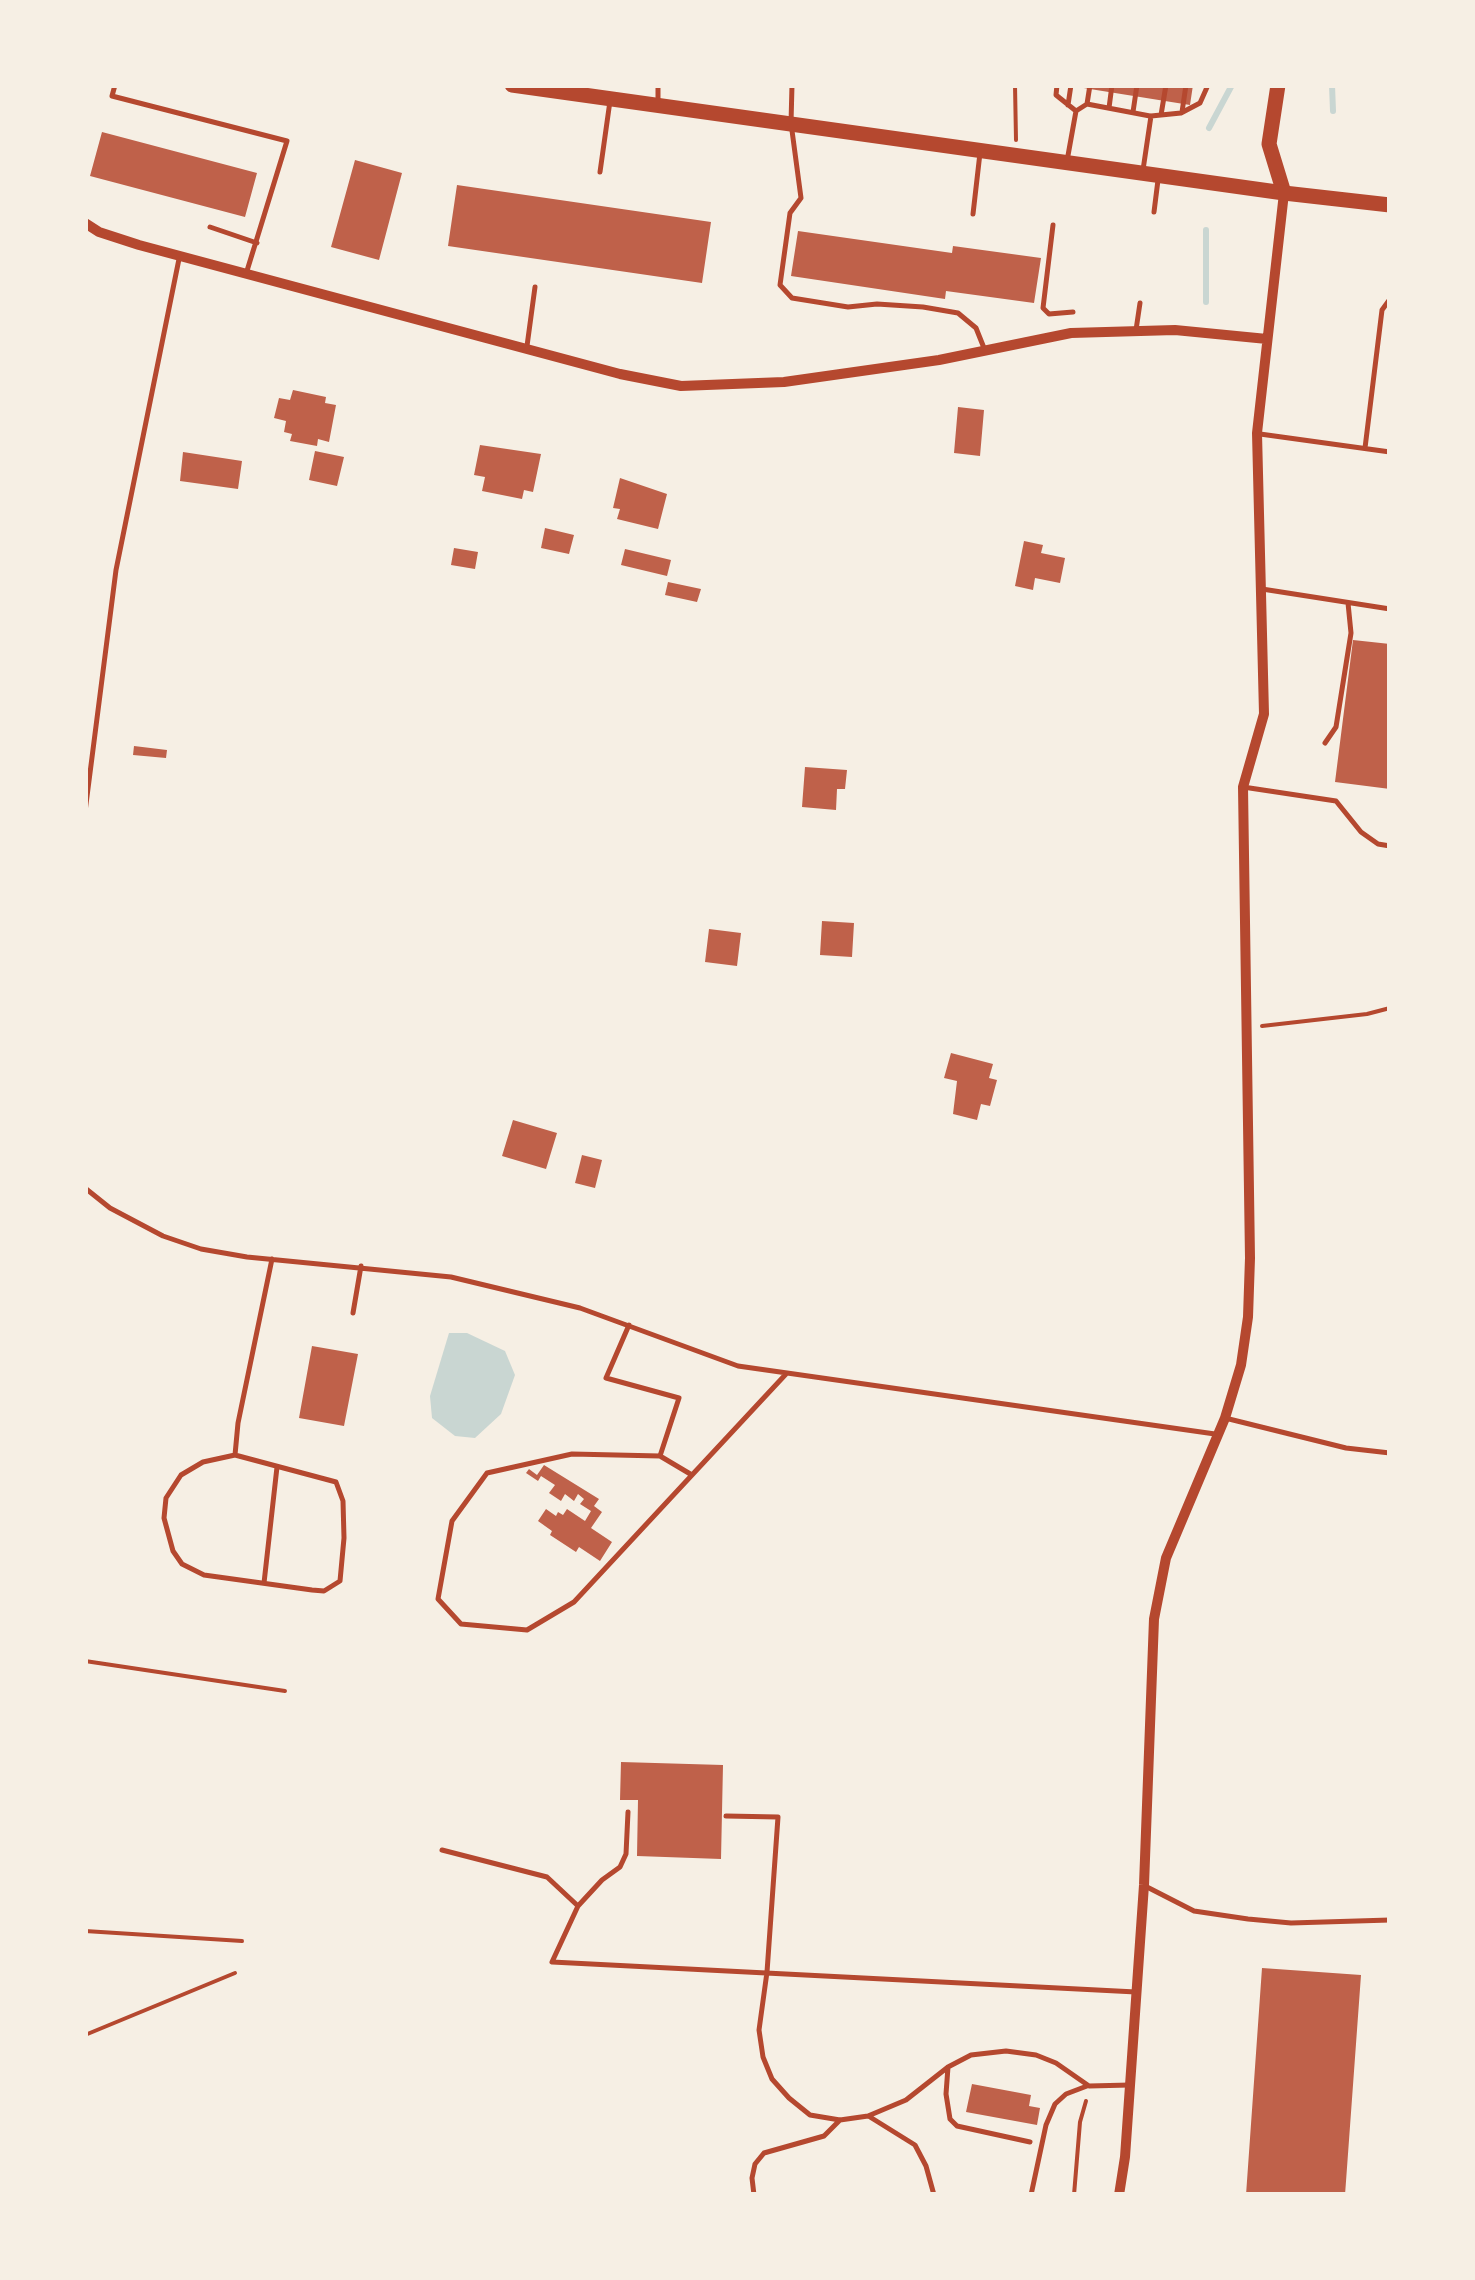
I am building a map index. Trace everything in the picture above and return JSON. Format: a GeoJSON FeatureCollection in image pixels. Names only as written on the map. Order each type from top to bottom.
{"type":"FeatureCollection","features":[{"type":"Feature","properties":{"kind":"main road"},"geometry":{"type":"LineString","coordinates":[[512,85],[1284,194],[1390,205]]}},
{"type":"Feature","properties":{"kind":"main road"},"geometry":{"type":"LineString","coordinates":[[1278,85],[1269,144],[1284,194]]}},
{"type":"Feature","properties":{"kind":"street"},"geometry":{"type":"LineString","coordinates":[[1120,2195],[1144,1886],[1154,1619],[1166,1558],[1225,1418],[1241,1364],[1248,1318],[1243,787],[1264,714],[1257,434],[1284,194]]}},
{"type":"Feature","properties":{"kind":"street"},"geometry":{"type":"LineString","coordinates":[[85,222],[99,232],[179,256],[620,374],[681,386],[784,382],[939,360],[1070,333],[1175,330],[1266,338]]}},
{"type":"Feature","properties":{"kind":"lane"},"geometry":{"type":"LineString","coordinates":[[114,85],[112,96],[287,141],[246,274]]}},
{"type":"Feature","properties":{"kind":"lane"},"geometry":{"type":"LineString","coordinates":[[658,85],[658,105]]}},
{"type":"Feature","properties":{"kind":"lane"},"geometry":{"type":"LineString","coordinates":[[792,85],[790,123],[801,198],[790,213],[780,286],[792,298],[848,307],[893,305],[958,313],[976,328],[985,351]]}},
{"type":"Feature","properties":{"kind":"lane"},"geometry":{"type":"LineString","coordinates":[[1058,85],[1056,95],[1076,110]]}},
{"type":"Feature","properties":{"kind":"lane"},"geometry":{"type":"LineString","coordinates":[[1068,104],[1071,85]]}},
{"type":"Feature","properties":{"kind":"lane"},"geometry":{"type":"LineString","coordinates":[[1087,104],[1090,85]]}},
{"type":"Feature","properties":{"kind":"lane"},"geometry":{"type":"LineString","coordinates":[[1109,108],[1112,85]]}},
{"type":"Feature","properties":{"kind":"lane"},"geometry":{"type":"LineString","coordinates":[[1133,112],[1137,85]]}},
{"type":"Feature","properties":{"kind":"lane"},"geometry":{"type":"LineString","coordinates":[[1161,115],[1166,85]]}},
{"type":"Feature","properties":{"kind":"lane"},"geometry":{"type":"LineString","coordinates":[[1182,113],[1186,85]]}},
{"type":"Feature","properties":{"kind":"lane"},"geometry":{"type":"LineString","coordinates":[[1076,110],[1087,104],[1152,116],[1182,113],[1200,103],[1208,85]]}},
{"type":"Feature","properties":{"kind":"lane"},"geometry":{"type":"LineString","coordinates":[[600,172],[610,98]]}},
{"type":"Feature","properties":{"kind":"lane"},"geometry":{"type":"LineString","coordinates":[[1067,162],[1076,110]]}},
{"type":"Feature","properties":{"kind":"lane"},"geometry":{"type":"LineString","coordinates":[[1152,116],[1154,212]]}},
{"type":"Feature","properties":{"kind":"lane"},"geometry":{"type":"LineString","coordinates":[[972,214],[981,150]]}},
{"type":"Feature","properties":{"kind":"lane"},"geometry":{"type":"LineString","coordinates":[[1053,225],[1043,308],[1048,314],[1073,312]]}},
{"type":"Feature","properties":{"kind":"lane"},"geometry":{"type":"LineString","coordinates":[[210,227],[257,243]]}},
{"type":"Feature","properties":{"kind":"lane"},"geometry":{"type":"LineString","coordinates":[[85,812],[116,570],[179,256]]}},
{"type":"Feature","properties":{"kind":"lane"},"geometry":{"type":"LineString","coordinates":[[526,349],[535,287]]}},
{"type":"Feature","properties":{"kind":"lane"},"geometry":{"type":"LineString","coordinates":[[1366,448],[1382,310],[1390,299]]}},
{"type":"Feature","properties":{"kind":"lane"},"geometry":{"type":"LineString","coordinates":[[1136,330],[1140,303]]}},
{"type":"Feature","properties":{"kind":"lane"},"geometry":{"type":"LineString","coordinates":[[1257,434],[1390,452]]}},
{"type":"Feature","properties":{"kind":"lane"},"geometry":{"type":"LineString","coordinates":[[1262,589],[1390,609]]}},
{"type":"Feature","properties":{"kind":"lane"},"geometry":{"type":"LineString","coordinates":[[1325,742],[1336,727],[1351,634],[1348,604]]}},
{"type":"Feature","properties":{"kind":"lane"},"geometry":{"type":"LineString","coordinates":[[1243,787],[1336,801],[1361,832],[1378,844],[1390,846]]}},
{"type":"Feature","properties":{"kind":"lane"},"geometry":{"type":"LineString","coordinates":[[85,1188],[110,1208],[201,1250],[468,1280],[580,1308],[738,1366],[1220,1434]]}},
{"type":"Feature","properties":{"kind":"lane"},"geometry":{"type":"LineString","coordinates":[[235,1456],[272,1259]]}},
{"type":"Feature","properties":{"kind":"lane"},"geometry":{"type":"LineString","coordinates":[[354,1314],[361,1266]]}},
{"type":"Feature","properties":{"kind":"lane"},"geometry":{"type":"LineString","coordinates":[[629,1325],[606,1378],[680,1398],[660,1456]]}},
{"type":"Feature","properties":{"kind":"lane"},"geometry":{"type":"LineString","coordinates":[[692,1475],[660,1456],[572,1454],[487,1473],[452,1521],[438,1599],[461,1624],[527,1630],[574,1602],[786,1374]]}},
{"type":"Feature","properties":{"kind":"lane"},"geometry":{"type":"LineString","coordinates":[[1225,1418],[1346,1448],[1390,1453]]}},
{"type":"Feature","properties":{"kind":"lane"},"geometry":{"type":"LineString","coordinates":[[235,1456],[336,1482],[342,1500],[344,1538],[340,1581],[324,1591],[204,1575],[182,1564],[172,1551],[164,1518],[166,1498],[181,1475],[203,1462],[235,1456]]}},
{"type":"Feature","properties":{"kind":"lane"},"geometry":{"type":"LineString","coordinates":[[264,1583],[277,1467]]}},
{"type":"Feature","properties":{"kind":"lane"},"geometry":{"type":"LineString","coordinates":[[628,1812],[626,1854],[620,1868],[602,1880],[578,1906],[552,1962],[1136,1992]]}},
{"type":"Feature","properties":{"kind":"lane"},"geometry":{"type":"LineString","coordinates":[[726,1816],[778,1816],[760,2030],[772,2079],[810,2115],[840,2120],[868,2116],[906,2100],[948,2067],[971,2055],[1006,2051],[1036,2055],[1056,2063],[1089,2086]]}},
{"type":"Feature","properties":{"kind":"lane"},"geometry":{"type":"LineString","coordinates":[[442,1850],[548,1877],[578,1906]]}},
{"type":"Feature","properties":{"kind":"lane"},"geometry":{"type":"LineString","coordinates":[[1144,1886],[1194,1911],[1248,1919],[1291,1923],[1390,1920]]}},
{"type":"Feature","properties":{"kind":"lane"},"geometry":{"type":"LineString","coordinates":[[948,2067],[946,2094],[950,2119],[956,2126],[1030,2142]]}},
{"type":"Feature","properties":{"kind":"lane"},"geometry":{"type":"LineString","coordinates":[[1031,2195],[1055,2104],[1066,2094],[1089,2086],[1130,2086]]}},
{"type":"Feature","properties":{"kind":"lane"},"geometry":{"type":"LineString","coordinates":[[868,2116],[915,2146],[926,2166],[934,2195]]}},
{"type":"Feature","properties":{"kind":"lane"},"geometry":{"type":"LineString","coordinates":[[754,2195],[752,2178],[764,2153],[824,2136],[840,2120]]}},
{"type":"Feature","properties":{"kind":"path"},"geometry":{"type":"LineString","coordinates":[[1015,85],[1016,155]]}},
{"type":"Feature","properties":{"kind":"path"},"geometry":{"type":"LineString","coordinates":[[1248,1028],[1390,1008]]}},
{"type":"Feature","properties":{"kind":"path"},"geometry":{"type":"LineString","coordinates":[[85,1661],[285,1691]]}},
{"type":"Feature","properties":{"kind":"path"},"geometry":{"type":"LineString","coordinates":[[85,1931],[242,1942]]}},
{"type":"Feature","properties":{"kind":"path"},"geometry":{"type":"LineString","coordinates":[[85,2035],[235,1973]]}},
{"type":"Feature","properties":{"kind":"path"},"geometry":{"type":"LineString","coordinates":[[1074,2195],[1080,2122],[1089,2086]]}},
{"type":"Feature","properties":{"kind":"shaded area"},"geometry":{"type":"Polygon","coordinates":[[[449,1333],[467,1333],[505,1351],[515,1375],[501,1414],[475,1438],[455,1436],[432,1418],[430,1396],[449,1333]]]}},
{"type":"Feature","properties":{"kind":"building"},"geometry":{"type":"Polygon","coordinates":[[[1065,85],[1193,85],[1190,105],[1065,85]]]}},
{"type":"Feature","properties":{"kind":"building"},"geometry":{"type":"Polygon","coordinates":[[[102,132],[257,173],[245,217],[90,176],[102,132]]]}},
{"type":"Feature","properties":{"kind":"building"},"geometry":{"type":"Polygon","coordinates":[[[355,160],[402,173],[379,260],[331,247],[355,160]]]}},
{"type":"Feature","properties":{"kind":"building"},"geometry":{"type":"Polygon","coordinates":[[[457,185],[711,222],[702,283],[448,246],[457,185]]]}},
{"type":"Feature","properties":{"kind":"building"},"geometry":{"type":"Polygon","coordinates":[[[798,231],[952,253],[953,246],[1041,258],[1034,303],[946,291],[945,299],[791,276],[798,231]]]}},
{"type":"Feature","properties":{"kind":"building"},"geometry":{"type":"Polygon","coordinates":[[[293,390],[326,397],[325,403],[336,405],[329,442],[318,439],[317,446],[290,441],[292,434],[284,432],[286,421],[274,418],[279,398],[290,400],[293,390]]]}},
{"type":"Feature","properties":{"kind":"building"},"geometry":{"type":"Polygon","coordinates":[[[958,407],[984,410],[980,456],[954,453],[958,407]]]}},
{"type":"Feature","properties":{"kind":"building"},"geometry":{"type":"Polygon","coordinates":[[[480,445],[541,454],[533,492],[524,490],[522,499],[482,491],[485,477],[474,475],[480,445]]]}},
{"type":"Feature","properties":{"kind":"building"},"geometry":{"type":"Polygon","coordinates":[[[315,451],[344,457],[337,486],[309,480],[315,451]]]}},
{"type":"Feature","properties":{"kind":"building"},"geometry":{"type":"Polygon","coordinates":[[[183,452],[242,461],[238,489],[180,481],[183,452]]]}},
{"type":"Feature","properties":{"kind":"building"},"geometry":{"type":"Polygon","coordinates":[[[620,478],[667,494],[658,529],[617,519],[620,509],[613,508],[620,478]]]}},
{"type":"Feature","properties":{"kind":"building"},"geometry":{"type":"Polygon","coordinates":[[[545,528],[574,535],[569,554],[541,548],[545,528]]]}},
{"type":"Feature","properties":{"kind":"building"},"geometry":{"type":"Polygon","coordinates":[[[1024,541],[1043,545],[1041,553],[1065,558],[1060,583],[1035,578],[1033,590],[1015,586],[1024,541]]]}},
{"type":"Feature","properties":{"kind":"building"},"geometry":{"type":"Polygon","coordinates":[[[454,548],[478,552],[475,569],[451,565],[454,548]]]}},
{"type":"Feature","properties":{"kind":"building"},"geometry":{"type":"Polygon","coordinates":[[[625,549],[671,560],[667,576],[621,565],[625,549]]]}},
{"type":"Feature","properties":{"kind":"building"},"geometry":{"type":"Polygon","coordinates":[[[668,582],[701,589],[697,602],[665,595],[668,582]]]}},
{"type":"Feature","properties":{"kind":"building"},"geometry":{"type":"Polygon","coordinates":[[[1353,640],[1390,644],[1390,789],[1335,782],[1353,640]]]}},
{"type":"Feature","properties":{"kind":"building"},"geometry":{"type":"Polygon","coordinates":[[[134,746],[167,750],[166,758],[133,755],[134,746]]]}},
{"type":"Feature","properties":{"kind":"building"},"geometry":{"type":"Polygon","coordinates":[[[805,767],[847,770],[845,789],[837,789],[836,810],[802,807],[805,767]]]}},
{"type":"Feature","properties":{"kind":"building"},"geometry":{"type":"Polygon","coordinates":[[[822,921],[854,923],[852,957],[820,955],[822,921]]]}},
{"type":"Feature","properties":{"kind":"building"},"geometry":{"type":"Polygon","coordinates":[[[709,929],[741,933],[737,966],[705,962],[709,929]]]}},
{"type":"Feature","properties":{"kind":"building"},"geometry":{"type":"Polygon","coordinates":[[[951,1053],[993,1064],[989,1078],[997,1080],[990,1106],[981,1104],[977,1120],[953,1114],[957,1081],[944,1078],[951,1053]]]}},
{"type":"Feature","properties":{"kind":"building"},"geometry":{"type":"Polygon","coordinates":[[[513,1120],[557,1133],[546,1169],[502,1156],[513,1120]]]}},
{"type":"Feature","properties":{"kind":"building"},"geometry":{"type":"Polygon","coordinates":[[[582,1155],[602,1160],[595,1188],[575,1183],[582,1155]]]}},
{"type":"Feature","properties":{"kind":"building"},"geometry":{"type":"Polygon","coordinates":[[[312,1346],[358,1354],[344,1426],[299,1418],[312,1346]]]}},
{"type":"Feature","properties":{"kind":"building"},"geometry":{"type":"Polygon","coordinates":[[[544,1465],[599,1499],[594,1506],[602,1512],[591,1528],[612,1542],[600,1561],[579,1547],[576,1552],[550,1535],[552,1531],[538,1521],[546,1509],[556,1516],[567,1509],[585,1521],[591,1511],[580,1504],[584,1499],[578,1494],[574,1501],[565,1494],[561,1501],[549,1493],[555,1485],[526,1473],[529,1469],[537,1475],[544,1465]]]}},
{"type":"Feature","properties":{"kind":"building"},"geometry":{"type":"Polygon","coordinates":[[[621,1762],[723,1765],[721,1859],[637,1856],[638,1800],[620,1800],[621,1762]]]}},
{"type":"Feature","properties":{"kind":"building"},"geometry":{"type":"Polygon","coordinates":[[[1262,1968],[1361,1975],[1345,2195],[1246,2195],[1262,1968]]]}},
{"type":"Feature","properties":{"kind":"building"},"geometry":{"type":"Polygon","coordinates":[[[972,2084],[1031,2095],[1029,2106],[1040,2108],[1037,2125],[966,2112],[972,2084]]]}},
{"type":"Feature","properties":{"kind":"waterway"},"geometry":{"type":"LineString","coordinates":[[1209,128],[1232,85]]}},
{"type":"Feature","properties":{"kind":"waterway"},"geometry":{"type":"LineString","coordinates":[[1332,85],[1333,111]]}},
{"type":"Feature","properties":{"kind":"waterway"},"geometry":{"type":"LineString","coordinates":[[1206,230],[1206,302]]}}]}
